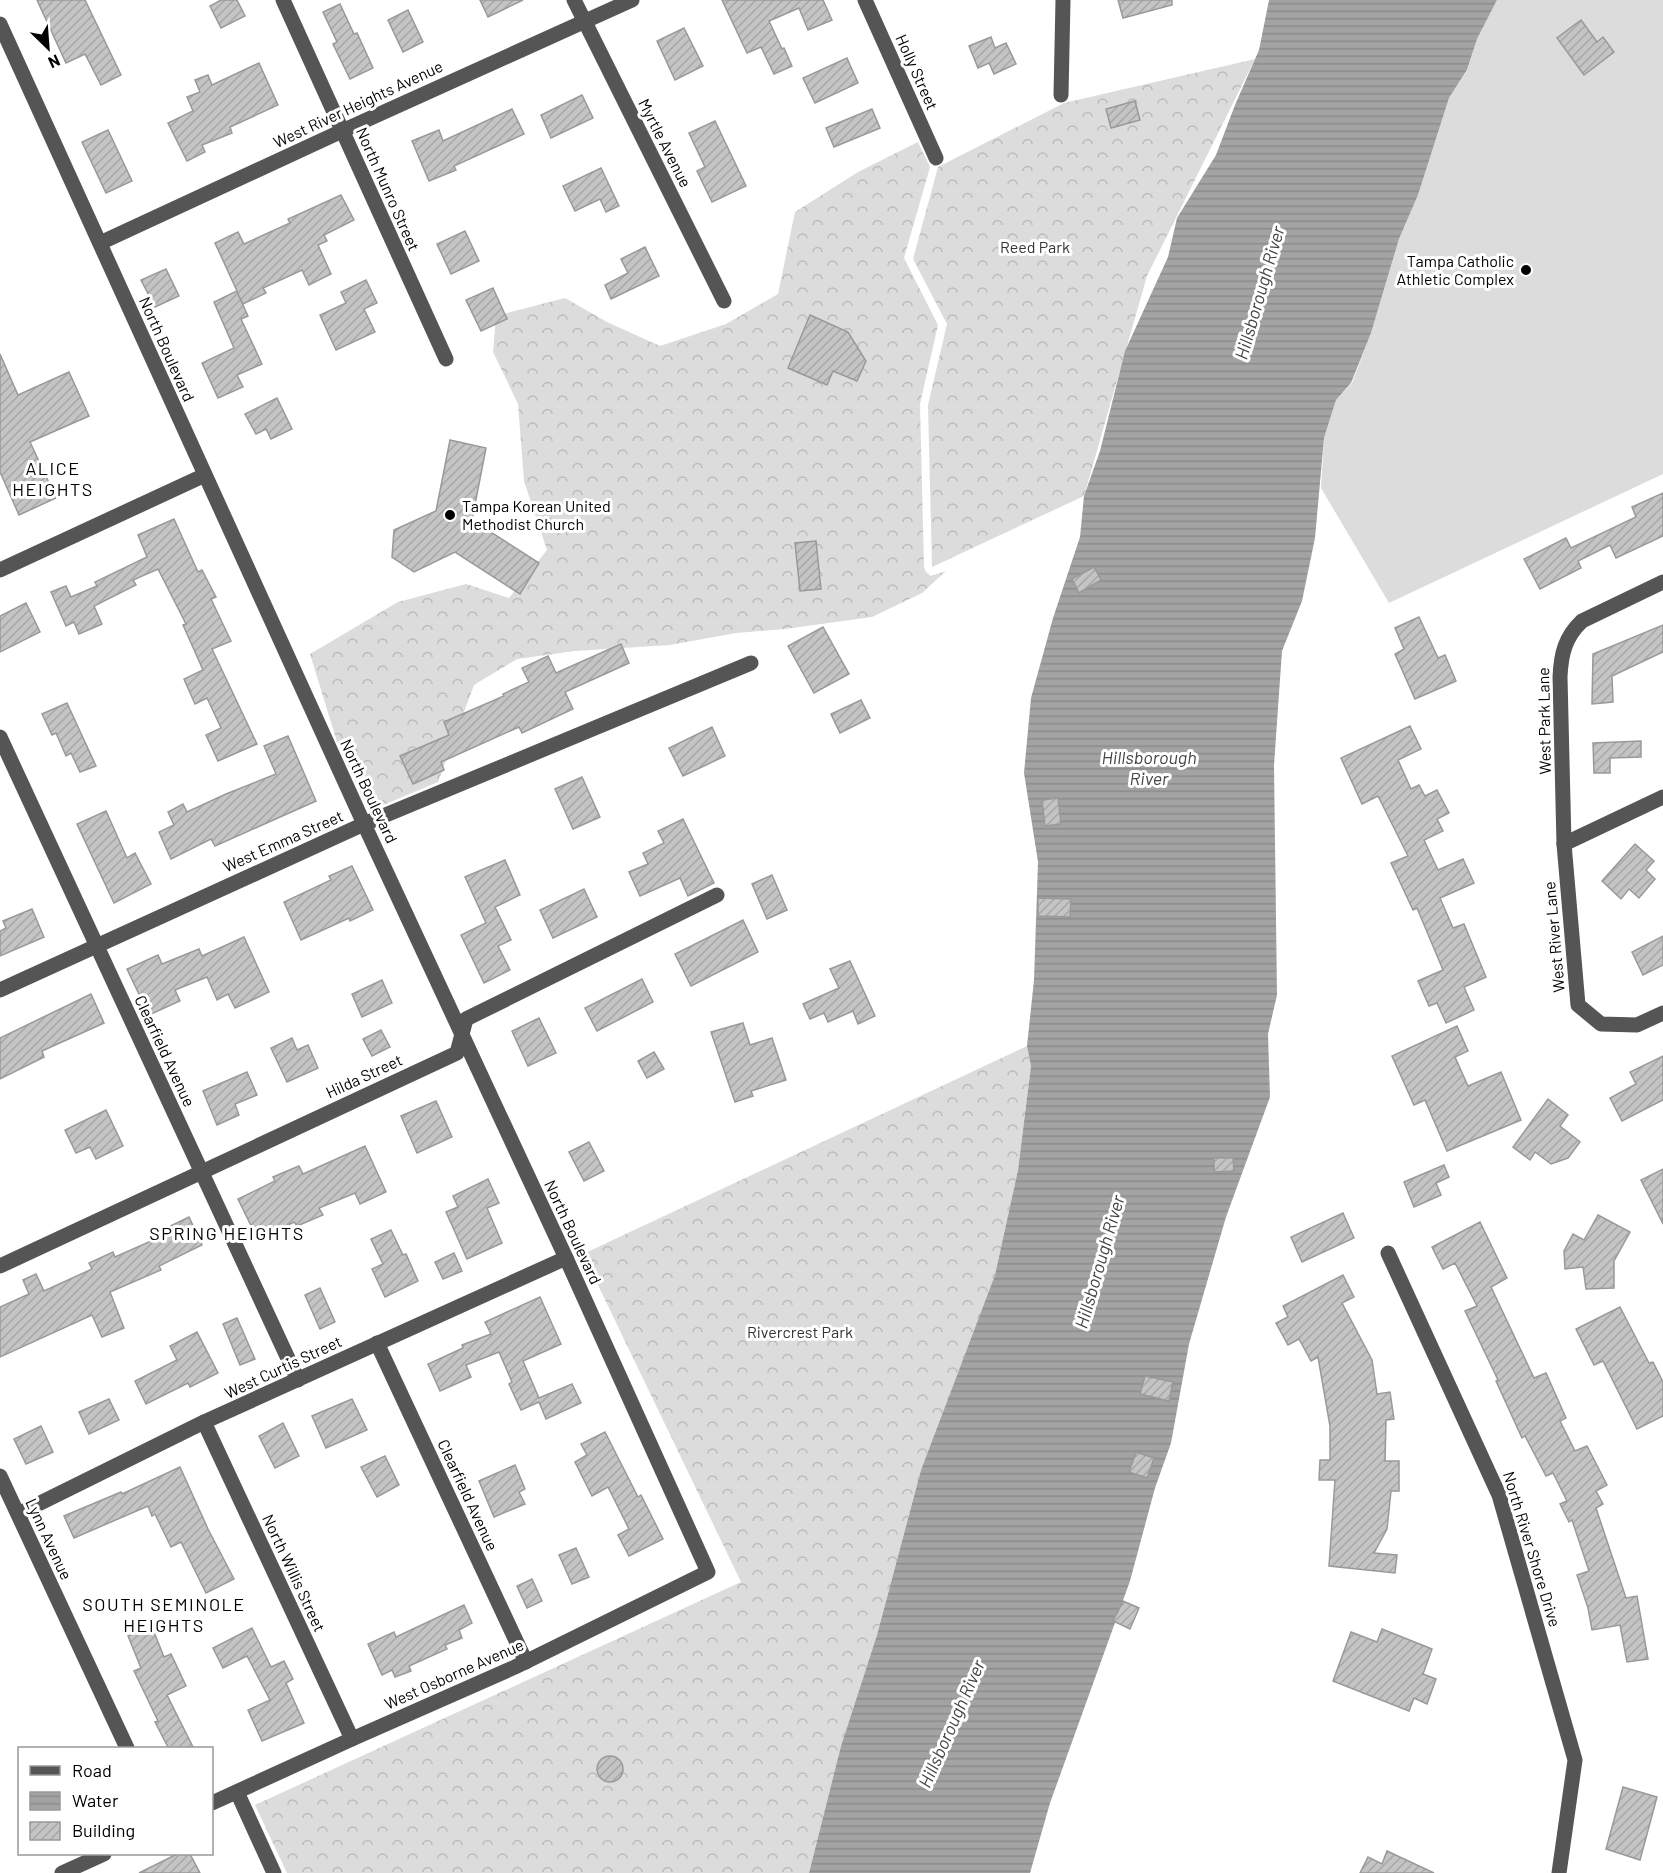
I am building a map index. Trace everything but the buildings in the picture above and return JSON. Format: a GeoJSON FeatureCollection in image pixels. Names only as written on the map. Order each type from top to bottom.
{"type":"FeatureCollection","features":[{"type":"Feature","properties":{"kind":"street","name":"North Munro Street"},"geometry":{"type":"LineString","coordinates":[[283,0],[446,359]]}},
{"type":"Feature","properties":{"kind":"street","name":"Myrtle Avenue"},"geometry":{"type":"LineString","coordinates":[[574,0],[724,301]]}},
{"type":"Feature","properties":{"kind":"street","name":"West River Heights Avenue"},"geometry":{"type":"LineString","coordinates":[[99,243],[342,130],[632,0]]}},
{"type":"Feature","properties":{"kind":"street","name":"Holly Street"},"geometry":{"type":"LineString","coordinates":[[865,0],[936,158]]}},
{"type":"Feature","properties":{"kind":"street"},"geometry":{"type":"LineString","coordinates":[[1060,95],[1063,0]]}},
{"type":"Feature","properties":{"kind":"street","name":"North Boulevard"},"geometry":{"type":"LineString","coordinates":[[0,24],[708,1572]]}},
{"type":"Feature","properties":{"kind":"street"},"geometry":{"type":"LineString","coordinates":[[0,570],[205,475]]}},
{"type":"Feature","properties":{"kind":"street","name":"West Park Lane"},"geometry":{"type":"LineString","coordinates":[[1564,844],[1560,677],[1565,642],[1582,621],[1663,582]]}},
{"type":"Feature","properties":{"kind":"street","name":"West Emma Street"},"geometry":{"type":"LineString","coordinates":[[0,990],[364,824],[750,663]]}},
{"type":"Feature","properties":{"kind":"street","name":"Clearfield Avenue"},"geometry":{"type":"LineString","coordinates":[[0,737],[298,1380]]}},
{"type":"Feature","properties":{"kind":"street"},"geometry":{"type":"LineString","coordinates":[[1564,844],[1663,797]]}},
{"type":"Feature","properties":{"kind":"street","name":"West River Lane"},"geometry":{"type":"LineString","coordinates":[[1564,844],[1578,1005],[1601,1024],[1637,1025],[1663,1013]]}},
{"type":"Feature","properties":{"kind":"street","name":"Hilda Street"},"geometry":{"type":"LineString","coordinates":[[0,1266],[457,1053],[466,1019],[717,895]]}},
{"type":"Feature","properties":{"kind":"street","name":"North River Shore Drive"},"geometry":{"type":"LineString","coordinates":[[1388,1253],[1499,1494],[1575,1760],[1559,1873]]}},
{"type":"Feature","properties":{"kind":"street","name":"West Curtis Street"},"geometry":{"type":"LineString","coordinates":[[18,1514],[204,1422],[566,1258]]}},
{"type":"Feature","properties":{"kind":"street","name":"Clearfield Avenue"},"geometry":{"type":"LineString","coordinates":[[377,1343],[526,1662]]}},
{"type":"Feature","properties":{"kind":"street","name":"North Willis Street"},"geometry":{"type":"LineString","coordinates":[[204,1422],[352,1739]]}},
{"type":"Feature","properties":{"kind":"street","name":"Lynn Avenue"},"geometry":{"type":"LineString","coordinates":[[0,1476],[126,1747]]}},
{"type":"Feature","properties":{"kind":"street","name":"West Osborne Avenue"},"geometry":{"type":"LineString","coordinates":[[213,1803],[526,1662],[708,1572]]}},
{"type":"Feature","properties":{"kind":"street"},"geometry":{"type":"LineString","coordinates":[[237,1792],[274,1873]]}},
{"type":"Feature","properties":{"kind":"street"},"geometry":{"type":"LineString","coordinates":[[62,1873],[102,1855]]}},
{"type":"Feature","properties":{"kind":"green space","name":"Tampa Catholic Athletic Complex"},"geometry":{"type":"Polygon","coordinates":[[[1497,0],[1663,0],[1663,474],[1389,603],[1321,488],[1324,438],[1336,400],[1352,383],[1371,333],[1399,239],[1418,195],[1449,98],[1467,71],[1477,39],[1497,0]]]}},
{"type":"Feature","properties":{"kind":"green space","name":"Reed Park"},"geometry":{"type":"Polygon","coordinates":[[[1255,59],[1147,276],[1084,496],[932,567],[928,405],[947,324],[913,259],[938,167],[1064,103],[1255,59]]]}},
{"type":"Feature","properties":{"kind":"green space"},"geometry":{"type":"Polygon","coordinates":[[[918,142],[930,167],[904,258],[938,325],[920,404],[924,567],[931,576],[946,571],[922,593],[872,617],[736,633],[670,645],[575,651],[517,659],[474,685],[438,782],[369,811],[338,745],[310,654],[398,602],[466,584],[509,598],[547,550],[524,481],[518,404],[493,352],[496,316],[565,298],[607,322],[660,346],[726,324],[778,294],[795,212],[858,172],[918,142]]]}},
{"type":"Feature","properties":{"kind":"green space","name":"Rivercrest Park"},"geometry":{"type":"Polygon","coordinates":[[[1027,1046],[1031,1066],[1018,1170],[995,1275],[921,1470],[877,1635],[841,1746],[809,1873],[287,1873],[255,1805],[741,1582],[583,1254],[1027,1046]]]}},
{"type":"Feature","properties":{"kind":"water","name":"Hillsborough River"},"geometry":{"type":"Polygon","coordinates":[[[1269,0],[1497,0],[1477,39],[1467,70],[1449,98],[1418,195],[1399,239],[1371,333],[1351,383],[1336,400],[1324,438],[1315,538],[1302,601],[1282,651],[1274,765],[1277,995],[1268,1034],[1270,1097],[1226,1217],[1189,1344],[1171,1443],[1155,1488],[1130,1581],[1050,1803],[1030,1873],[809,1873],[841,1746],[877,1635],[921,1470],[995,1275],[1018,1170],[1031,1066],[1027,1046],[1034,980],[1038,862],[1024,773],[1031,698],[1053,618],[1080,537],[1084,496],[1100,451],[1125,351],[1168,257],[1177,218],[1216,155],[1259,50],[1269,0]]]}},
{"type":"Feature","properties":{"kind":"place","name":"Tampa Catholic Athletic Complex"},"geometry":{"type":"Point","coordinates":[1526,270]}},
{"type":"Feature","properties":{"kind":"place","name":"Tampa Korean United Methodist Church"},"geometry":{"type":"Point","coordinates":[450,515]}},
{"type":"Feature","properties":{"kind":"district","name":"ALICE HEIGHTS"},"geometry":{"type":"Point","coordinates":[53,479]}},
{"type":"Feature","properties":{"kind":"district","name":"SPRING HEIGHTS"},"geometry":{"type":"Point","coordinates":[227,1234]}},
{"type":"Feature","properties":{"kind":"district","name":"SOUTH SEMINOLE HEIGHTS"},"geometry":{"type":"Point","coordinates":[164,1615]}}]}
